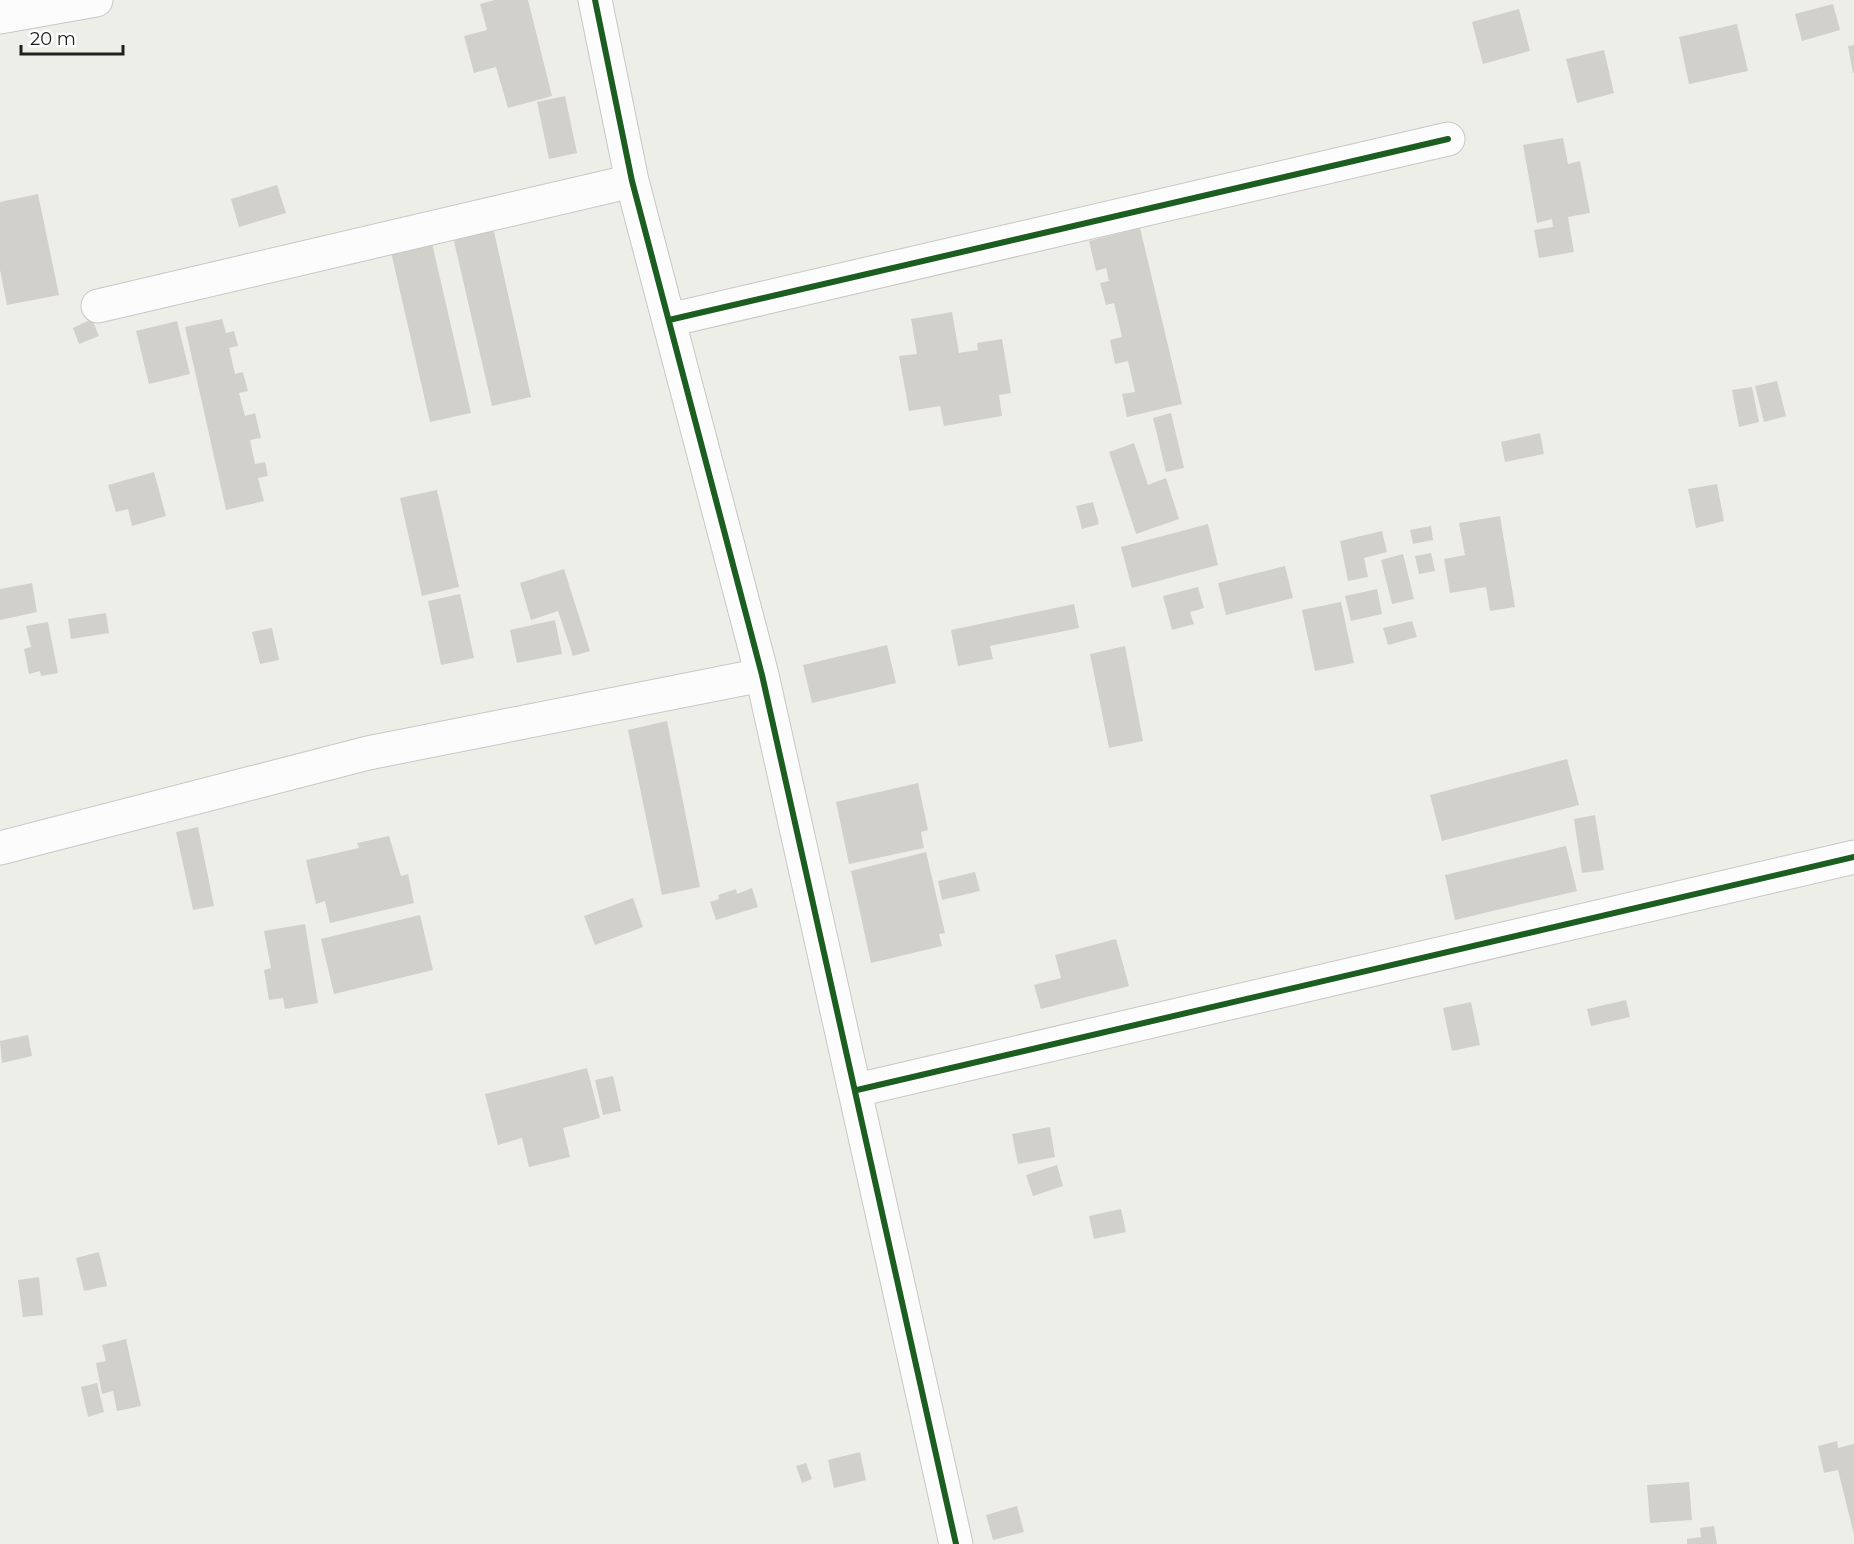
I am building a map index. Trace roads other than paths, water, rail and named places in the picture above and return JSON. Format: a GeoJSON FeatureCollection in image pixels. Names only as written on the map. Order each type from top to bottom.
{"type":"FeatureCollection","features":[{"type":"Feature","properties":{"kind":"street"},"geometry":{"type":"LineString","coordinates":[[0,17],[96,0]]}},
{"type":"Feature","properties":{"kind":"street"},"geometry":{"type":"LineString","coordinates":[[595,0],[632,181],[762,675],[857,1090],[956,1544]]}},
{"type":"Feature","properties":{"kind":"street"},"geometry":{"type":"LineString","coordinates":[[669,320],[1448,139]]}},
{"type":"Feature","properties":{"kind":"street"},"geometry":{"type":"LineString","coordinates":[[98,306],[632,181]]}},
{"type":"Feature","properties":{"kind":"street"},"geometry":{"type":"LineString","coordinates":[[0,848],[368,753],[762,675]]}},
{"type":"Feature","properties":{"kind":"street"},"geometry":{"type":"LineString","coordinates":[[857,1090],[1854,857]]}}]}
